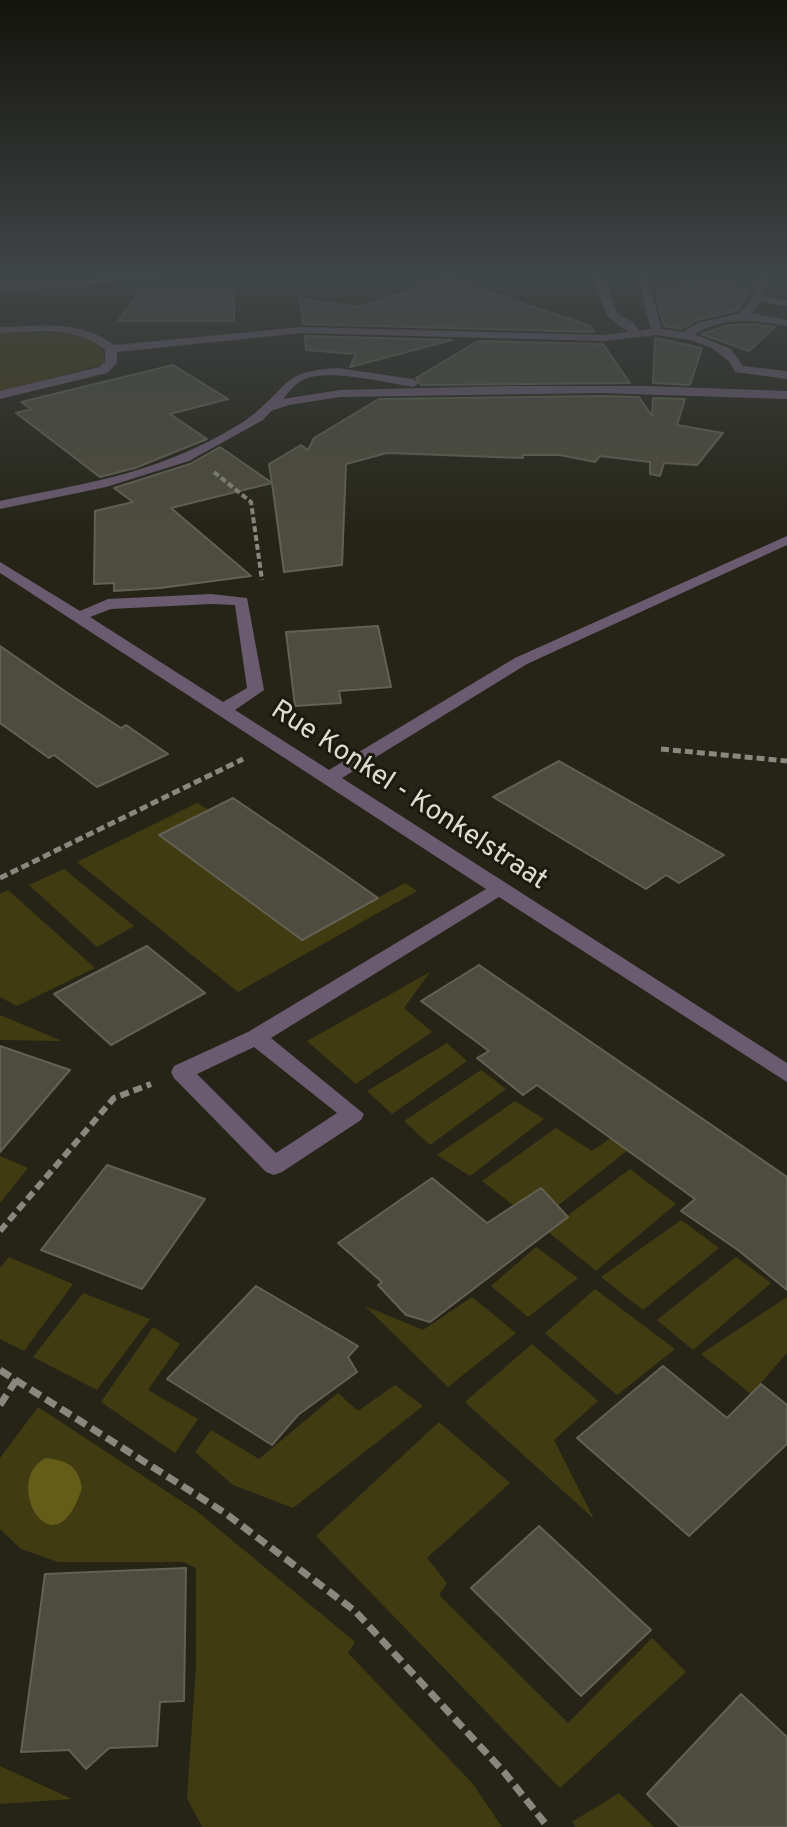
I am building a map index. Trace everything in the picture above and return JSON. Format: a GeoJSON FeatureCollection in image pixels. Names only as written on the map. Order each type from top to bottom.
{"type":"FeatureCollection","features":[{"type":"Feature","properties":{"kind":"street"},"geometry":{"type":"LineString","coordinates":[[0,395],[103,370],[111,361]]}},
{"type":"Feature","properties":{"kind":"street"},"geometry":{"type":"LineString","coordinates":[[731,374],[735,361]]}},
{"type":"Feature","properties":{"kind":"street"},"geometry":{"type":"LineString","coordinates":[[0,505],[101,484],[184,458],[225,438],[268,408],[295,379],[321,371],[480,388]]}},
{"type":"Feature","properties":{"kind":"street"},"geometry":{"type":"LineString","coordinates":[[700,390],[731,374],[787,375]]}},
{"type":"Feature","properties":{"kind":"street"},"geometry":{"type":"LineString","coordinates":[[268,408],[311,397],[480,388],[700,390],[787,395]]}},
{"type":"Feature","properties":{"kind":"street"},"geometry":{"type":"LineString","coordinates":[[328,779],[521,661],[787,540]]}},
{"type":"Feature","properties":{"kind":"street","name":"Rue Konkel - Konkelstraat"},"geometry":{"type":"LineString","coordinates":[[0,566],[787,1074]]}},
{"type":"Feature","properties":{"kind":"street"},"geometry":{"type":"LineString","coordinates":[[78,617],[108,604],[211,599],[242,601],[256,690],[222,710]]}},
{"type":"Feature","properties":{"kind":"street"},"geometry":{"type":"LineString","coordinates":[[256,1037],[353,1114],[274,1166],[182,1072],[256,1037],[499,889]]}},
{"type":"Feature","properties":{"kind":"path"},"geometry":{"type":"LineString","coordinates":[[184,458],[211,469],[251,502],[262,581],[242,601]]}},
{"type":"Feature","properties":{"kind":"path"},"geometry":{"type":"LineString","coordinates":[[661,749],[787,761]]}},
{"type":"Feature","properties":{"kind":"path"},"geometry":{"type":"LineString","coordinates":[[0,878],[247,757]]}},
{"type":"Feature","properties":{"kind":"path"},"geometry":{"type":"LineString","coordinates":[[0,1231],[114,1098],[182,1072]]}},
{"type":"Feature","properties":{"kind":"path"},"geometry":{"type":"LineString","coordinates":[[0,1370],[225,1513],[355,1611],[504,1772],[548,1827]]}},
{"type":"Feature","properties":{"kind":"path"},"geometry":{"type":"LineString","coordinates":[[0,1405],[17,1379]]}},
{"type":"Feature","properties":{"kind":"shaded area"},"geometry":{"type":"Polygon","coordinates":[[[0,361],[105,361],[105,364],[0,392],[0,361]]]}},
{"type":"Feature","properties":{"kind":"shaded area"},"geometry":{"type":"Polygon","coordinates":[[[197,803],[209,810],[159,835],[301,940],[405,883],[417,891],[238,992],[77,862],[197,803]]]}},
{"type":"Feature","properties":{"kind":"shaded area"},"geometry":{"type":"Polygon","coordinates":[[[64,869],[134,926],[97,947],[29,885],[64,869]]]}},
{"type":"Feature","properties":{"kind":"shaded area"},"geometry":{"type":"Polygon","coordinates":[[[8,890],[95,968],[17,1006],[0,997],[0,894],[8,890]]]}},
{"type":"Feature","properties":{"kind":"shaded area"},"geometry":{"type":"Polygon","coordinates":[[[430,972],[404,1008],[432,1032],[356,1084],[307,1041],[430,972]]]}},
{"type":"Feature","properties":{"kind":"shaded area"},"geometry":{"type":"Polygon","coordinates":[[[0,1015],[62,1041],[0,1040],[0,1015]]]}},
{"type":"Feature","properties":{"kind":"shaded area"},"geometry":{"type":"Polygon","coordinates":[[[447,1043],[467,1061],[392,1114],[367,1091],[447,1043]]]}},
{"type":"Feature","properties":{"kind":"shaded area"},"geometry":{"type":"Polygon","coordinates":[[[481,1070],[506,1089],[430,1145],[404,1121],[481,1070]]]}},
{"type":"Feature","properties":{"kind":"shaded area"},"geometry":{"type":"Polygon","coordinates":[[[515,1101],[544,1119],[470,1176],[437,1155],[515,1101]]]}},
{"type":"Feature","properties":{"kind":"shaded area"},"geometry":{"type":"Polygon","coordinates":[[[659,1105],[672,1115],[536,1223],[482,1181],[556,1128],[592,1151],[659,1105]]]}},
{"type":"Feature","properties":{"kind":"shaded area"},"geometry":{"type":"Polygon","coordinates":[[[0,1156],[28,1168],[0,1203],[0,1156]]]}},
{"type":"Feature","properties":{"kind":"shaded area"},"geometry":{"type":"Polygon","coordinates":[[[630,1169],[676,1204],[596,1271],[547,1231],[630,1169]]]}},
{"type":"Feature","properties":{"kind":"shaded area"},"geometry":{"type":"Polygon","coordinates":[[[681,1220],[719,1248],[643,1310],[601,1277],[681,1220]]]}},
{"type":"Feature","properties":{"kind":"shaded area"},"geometry":{"type":"Polygon","coordinates":[[[536,1247],[578,1278],[528,1317],[491,1286],[536,1247]]]}},
{"type":"Feature","properties":{"kind":"shaded area"},"geometry":{"type":"Polygon","coordinates":[[[9,1257],[73,1284],[24,1351],[0,1339],[0,1268],[9,1257]]]}},
{"type":"Feature","properties":{"kind":"shaded area"},"geometry":{"type":"Polygon","coordinates":[[[736,1257],[771,1283],[693,1350],[657,1320],[736,1257]]]}},
{"type":"Feature","properties":{"kind":"shaded area"},"geometry":{"type":"Polygon","coordinates":[[[595,1289],[675,1349],[617,1395],[545,1333],[595,1289]]]}},
{"type":"Feature","properties":{"kind":"shaded area"},"geometry":{"type":"Polygon","coordinates":[[[83,1293],[150,1319],[97,1390],[33,1357],[83,1293]]]}},
{"type":"Feature","properties":{"kind":"shaded area"},"geometry":{"type":"Polygon","coordinates":[[[472,1297],[516,1333],[448,1387],[365,1306],[423,1330],[472,1297]]]}},
{"type":"Feature","properties":{"kind":"shaded area"},"geometry":{"type":"Polygon","coordinates":[[[787,1297],[787,1353],[751,1394],[701,1354],[787,1297]]]}},
{"type":"Feature","properties":{"kind":"shaded area"},"geometry":{"type":"Polygon","coordinates":[[[153,1327],[180,1344],[148,1390],[198,1419],[175,1453],[101,1402],[153,1327]]]}},
{"type":"Feature","properties":{"kind":"shaded area"},"geometry":{"type":"Polygon","coordinates":[[[532,1344],[598,1401],[554,1440],[594,1519],[465,1402],[532,1344]]]}},
{"type":"Feature","properties":{"kind":"shaded area"},"geometry":{"type":"Polygon","coordinates":[[[395,1385],[423,1406],[293,1508],[233,1485],[195,1452],[211,1430],[259,1459],[338,1393],[358,1411],[395,1385]]]}},
{"type":"Feature","properties":{"kind":"shaded area"},"geometry":{"type":"Polygon","coordinates":[[[38,1407],[198,1512],[355,1642],[348,1653],[473,1784],[502,1827],[202,1827],[187,1798],[196,1666],[196,1568],[183,1562],[58,1562],[21,1549],[0,1529],[0,1458],[38,1407]]]}},
{"type":"Feature","properties":{"kind":"shaded area"},"geometry":{"type":"Polygon","coordinates":[[[439,1422],[510,1483],[427,1558],[447,1583],[439,1595],[568,1723],[652,1638],[686,1672],[560,1788],[316,1536],[439,1422]]]}},
{"type":"Feature","properties":{"kind":"shaded area"},"geometry":{"type":"Polygon","coordinates":[[[46,1458],[60,1460],[74,1469],[82,1488],[71,1513],[58,1524],[46,1523],[36,1515],[30,1501],[28,1484],[33,1469],[46,1458]]]}},
{"type":"Feature","properties":{"kind":"shaded area"},"geometry":{"type":"Polygon","coordinates":[[[0,1766],[72,1799],[0,1804],[0,1766]]]}},
{"type":"Feature","properties":{"kind":"shaded area"},"geometry":{"type":"Polygon","coordinates":[[[619,1793],[654,1827],[576,1827],[572,1822],[619,1793]]]}},
{"type":"Feature","properties":{"kind":"building"},"geometry":{"type":"Polygon","coordinates":[[[353,361],[372,361],[350,367],[353,361]]]}},
{"type":"Feature","properties":{"kind":"building"},"geometry":{"type":"Polygon","coordinates":[[[444,361],[615,361],[630,383],[421,385],[416,378],[444,361]]]}},
{"type":"Feature","properties":{"kind":"building"},"geometry":{"type":"Polygon","coordinates":[[[654,361],[698,361],[690,385],[653,383],[654,361]]]}},
{"type":"Feature","properties":{"kind":"building"},"geometry":{"type":"Polygon","coordinates":[[[173,365],[228,399],[170,414],[207,439],[135,468],[100,477],[16,413],[31,409],[21,402],[173,365]]]}},
{"type":"Feature","properties":{"kind":"building"},"geometry":{"type":"Polygon","coordinates":[[[639,397],[652,416],[653,398],[685,399],[677,425],[723,433],[697,465],[664,463],[660,476],[650,474],[650,462],[600,456],[595,462],[560,455],[523,455],[523,458],[387,453],[346,464],[342,565],[284,572],[269,464],[301,445],[308,450],[314,438],[379,399],[639,397]]]}},
{"type":"Feature","properties":{"kind":"building"},"geometry":{"type":"Polygon","coordinates":[[[220,447],[272,483],[171,508],[251,576],[114,591],[114,583],[94,584],[95,511],[133,502],[114,488],[190,464],[220,447]]]}},
{"type":"Feature","properties":{"kind":"building"},"geometry":{"type":"Polygon","coordinates":[[[378,626],[391,687],[339,691],[341,703],[295,706],[286,632],[378,626]]]}},
{"type":"Feature","properties":{"kind":"building"},"geometry":{"type":"Polygon","coordinates":[[[0,646],[121,728],[126,725],[168,754],[97,787],[54,755],[49,758],[0,723],[0,646]]]}},
{"type":"Feature","properties":{"kind":"building"},"geometry":{"type":"Polygon","coordinates":[[[559,761],[724,855],[679,883],[666,875],[646,889],[493,797],[559,761]]]}},
{"type":"Feature","properties":{"kind":"building"},"geometry":{"type":"Polygon","coordinates":[[[233,798],[378,898],[302,940],[159,835],[233,798]]]}},
{"type":"Feature","properties":{"kind":"building"},"geometry":{"type":"Polygon","coordinates":[[[147,946],[205,993],[111,1045],[54,994],[147,946]]]}},
{"type":"Feature","properties":{"kind":"building"},"geometry":{"type":"Polygon","coordinates":[[[479,965],[787,1177],[787,1290],[738,1250],[681,1211],[695,1199],[537,1085],[523,1095],[477,1058],[489,1051],[421,1001],[479,965]]]}},
{"type":"Feature","properties":{"kind":"building"},"geometry":{"type":"Polygon","coordinates":[[[0,1046],[70,1070],[0,1152],[0,1046]]]}},
{"type":"Feature","properties":{"kind":"building"},"geometry":{"type":"Polygon","coordinates":[[[107,1165],[205,1199],[142,1289],[41,1250],[107,1165]]]}},
{"type":"Feature","properties":{"kind":"building"},"geometry":{"type":"Polygon","coordinates":[[[432,1178],[487,1223],[541,1188],[568,1217],[430,1322],[406,1315],[378,1285],[382,1282],[338,1243],[432,1178]]]}},
{"type":"Feature","properties":{"kind":"building"},"geometry":{"type":"Polygon","coordinates":[[[256,1286],[358,1346],[348,1357],[357,1372],[298,1415],[272,1445],[167,1379],[256,1286]]]}},
{"type":"Feature","properties":{"kind":"building"},"geometry":{"type":"Polygon","coordinates":[[[663,1366],[727,1418],[761,1384],[787,1405],[787,1444],[689,1536],[577,1438],[663,1366]]]}},
{"type":"Feature","properties":{"kind":"building"},"geometry":{"type":"Polygon","coordinates":[[[539,1526],[651,1630],[581,1696],[471,1588],[539,1526]]]}},
{"type":"Feature","properties":{"kind":"building"},"geometry":{"type":"Polygon","coordinates":[[[186,1568],[184,1701],[160,1702],[157,1746],[109,1748],[86,1769],[69,1750],[21,1752],[45,1574],[186,1568]]]}},
{"type":"Feature","properties":{"kind":"building"},"geometry":{"type":"Polygon","coordinates":[[[741,1694],[787,1737],[787,1827],[680,1827],[647,1794],[741,1694]]]}}]}
